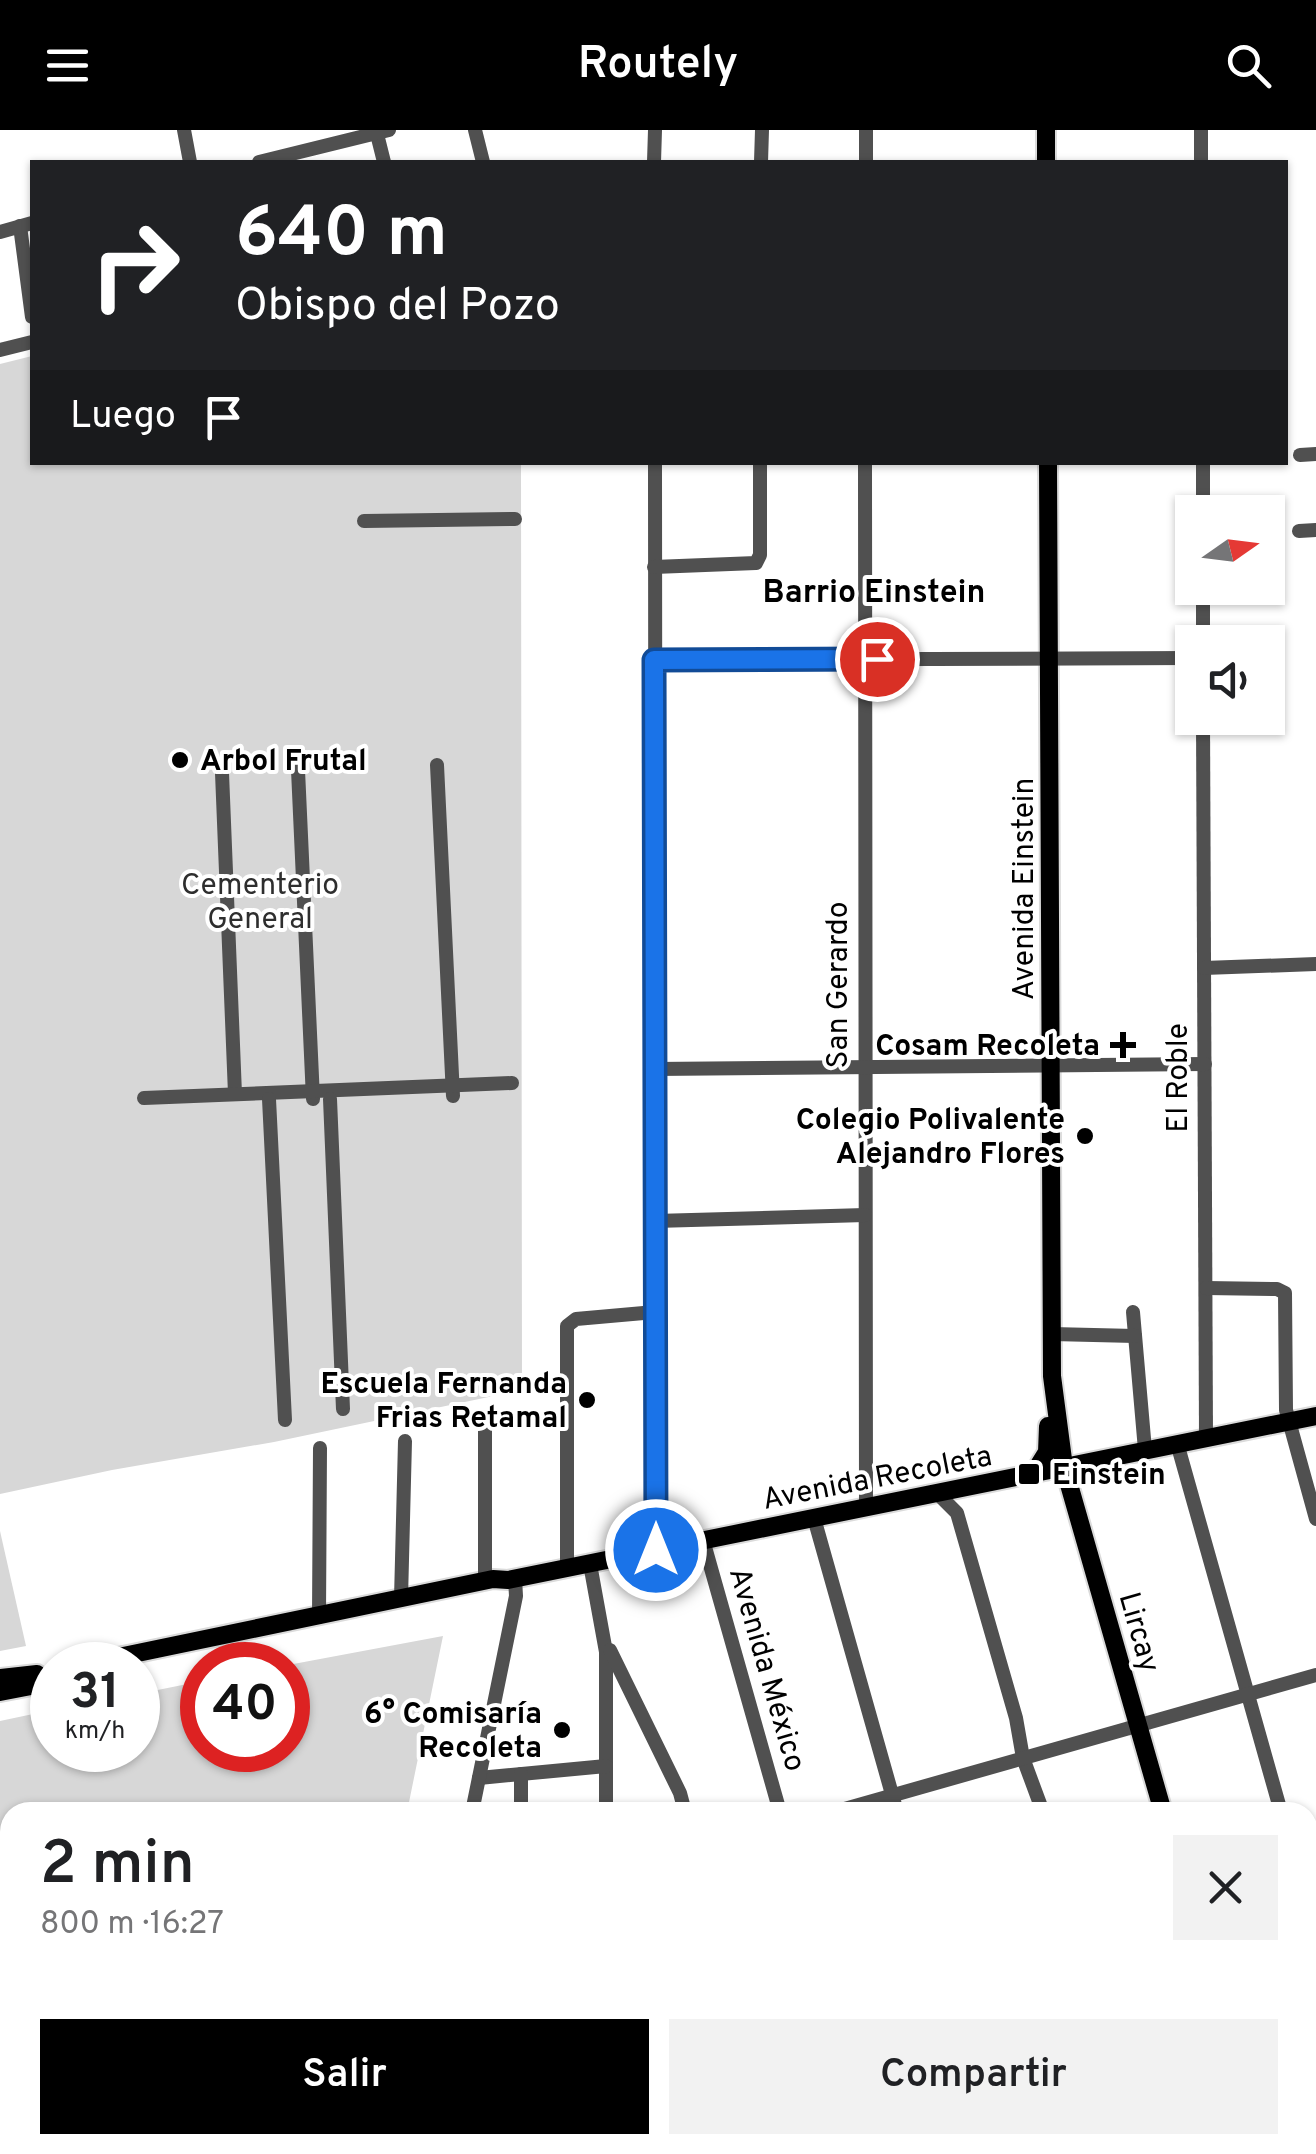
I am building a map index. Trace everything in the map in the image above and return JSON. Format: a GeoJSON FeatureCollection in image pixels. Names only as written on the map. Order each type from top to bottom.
{"type":"FeatureCollection","features":[{"type":"Feature","properties":{"kind":"main road"},"geometry":{"type":"LineString","coordinates":[[1046,130],[1046,160]]}},
{"type":"Feature","properties":{"kind":"main road","name":"Avenida Einstein"},"geometry":{"type":"LineString","coordinates":[[1048,465],[1052,1376],[1048,1426],[1064,1467]]}},
{"type":"Feature","properties":{"kind":"main road","name":"Avenida Einstein"},"geometry":{"type":"LineString","coordinates":[[1052,1376],[1064,1467]]}},
{"type":"Feature","properties":{"kind":"main road","name":"Avenida Recoleta"},"geometry":{"type":"LineString","coordinates":[[160,1649],[1316,1416]]}},
{"type":"Feature","properties":{"kind":"main road"},"geometry":{"type":"LineString","coordinates":[[1034,1474],[1047,1452],[1048,1426]]}},
{"type":"Feature","properties":{"kind":"main road","name":"Lircay"},"geometry":{"type":"LineString","coordinates":[[1064,1467],[1160,1802]]}},
{"type":"Feature","properties":{"kind":"main road","name":"Avenida Recoleta"},"geometry":{"type":"LineString","coordinates":[[160,1660],[495,1588],[512,1580]]}},
{"type":"Feature","properties":{"kind":"main road"},"geometry":{"type":"LineString","coordinates":[[0,1678],[30,1674]]}},
{"type":"Feature","properties":{"kind":"main road"},"geometry":{"type":"LineString","coordinates":[[0,1692],[30,1686]]}},
{"type":"Feature","properties":{"kind":"street"},"geometry":{"type":"LineString","coordinates":[[184,130],[190,160]]}},
{"type":"Feature","properties":{"kind":"street"},"geometry":{"type":"LineString","coordinates":[[475,130],[482,160]]}},
{"type":"Feature","properties":{"kind":"street"},"geometry":{"type":"LineString","coordinates":[[654,160],[655,130]]}},
{"type":"Feature","properties":{"kind":"street"},"geometry":{"type":"LineString","coordinates":[[761,160],[762,130]]}},
{"type":"Feature","properties":{"kind":"street"},"geometry":{"type":"LineString","coordinates":[[866,130],[866,160]]}},
{"type":"Feature","properties":{"kind":"street"},"geometry":{"type":"LineString","coordinates":[[1201,130],[1202,160]]}},
{"type":"Feature","properties":{"kind":"street"},"geometry":{"type":"LineString","coordinates":[[284,159],[380,131],[384,160]]}},
{"type":"Feature","properties":{"kind":"street"},"geometry":{"type":"LineString","coordinates":[[0,232],[26,225],[30,286]]}},
{"type":"Feature","properties":{"kind":"street"},"geometry":{"type":"LineString","coordinates":[[0,350],[30,342]]}},
{"type":"Feature","properties":{"kind":"street"},"geometry":{"type":"LineString","coordinates":[[1300,455],[1316,454]]}},
{"type":"Feature","properties":{"kind":"street"},"geometry":{"type":"LineString","coordinates":[[654,465],[656,1550]]}},
{"type":"Feature","properties":{"kind":"street"},"geometry":{"type":"LineString","coordinates":[[654,566],[756,563],[760,556],[760,465]]}},
{"type":"Feature","properties":{"kind":"street","name":"San Gerardo"},"geometry":{"type":"LineString","coordinates":[[866,465],[866,1507]]}},
{"type":"Feature","properties":{"kind":"street"},"geometry":{"type":"LineString","coordinates":[[1202,465],[1203,495]]}},
{"type":"Feature","properties":{"kind":"street"},"geometry":{"type":"LineString","coordinates":[[364,521],[515,518]]}},
{"type":"Feature","properties":{"kind":"street"},"geometry":{"type":"LineString","coordinates":[[1299,532],[1316,530]]}},
{"type":"Feature","properties":{"kind":"street"},"geometry":{"type":"LineString","coordinates":[[654,660],[1175,658]]}},
{"type":"Feature","properties":{"kind":"street","name":"El Roble"},"geometry":{"type":"LineString","coordinates":[[1204,735],[1206,1438]]}},
{"type":"Feature","properties":{"kind":"street"},"geometry":{"type":"LineString","coordinates":[[437,765],[452,1091]]}},
{"type":"Feature","properties":{"kind":"street"},"geometry":{"type":"LineString","coordinates":[[298,770],[314,1095]]}},
{"type":"Feature","properties":{"kind":"street"},"geometry":{"type":"LineString","coordinates":[[222,773],[235,1094]]}},
{"type":"Feature","properties":{"kind":"street"},"geometry":{"type":"LineString","coordinates":[[1204,968],[1316,964]]}},
{"type":"Feature","properties":{"kind":"street"},"geometry":{"type":"LineString","coordinates":[[656,1068],[1205,1064]]}},
{"type":"Feature","properties":{"kind":"street"},"geometry":{"type":"LineString","coordinates":[[144,1098],[452,1091],[512,1082]]}},
{"type":"Feature","properties":{"kind":"street"},"geometry":{"type":"LineString","coordinates":[[269,1099],[284,1420]]}},
{"type":"Feature","properties":{"kind":"street"},"geometry":{"type":"LineString","coordinates":[[330,1099],[343,1409]]}},
{"type":"Feature","properties":{"kind":"street"},"geometry":{"type":"LineString","coordinates":[[656,1220],[865,1215]]}},
{"type":"Feature","properties":{"kind":"street"},"geometry":{"type":"LineString","coordinates":[[1206,1288],[1277,1289],[1285,1293],[1288,1421],[1316,1519]]}},
{"type":"Feature","properties":{"kind":"street"},"geometry":{"type":"LineString","coordinates":[[567,1568],[567,1326],[576,1318],[655,1312]]}},
{"type":"Feature","properties":{"kind":"street"},"geometry":{"type":"LineString","coordinates":[[1133,1312],[1146,1450]]}},
{"type":"Feature","properties":{"kind":"street"},"geometry":{"type":"LineString","coordinates":[[1052,1334],[1135,1336]]}},
{"type":"Feature","properties":{"kind":"street"},"geometry":{"type":"LineString","coordinates":[[485,1418],[485,1581]]}},
{"type":"Feature","properties":{"kind":"street"},"geometry":{"type":"LineString","coordinates":[[401,1599],[405,1441]]}},
{"type":"Feature","properties":{"kind":"street"},"geometry":{"type":"LineString","coordinates":[[1177,1444],[1277,1802]]}},
{"type":"Feature","properties":{"kind":"street"},"geometry":{"type":"LineString","coordinates":[[320,1448],[320,1616]]}},
{"type":"Feature","properties":{"kind":"street"},"geometry":{"type":"LineString","coordinates":[[965,1487],[956,1504],[957,1513],[1040,1802]]}},
{"type":"Feature","properties":{"kind":"street"},"geometry":{"type":"LineString","coordinates":[[937,1493],[957,1513]]}},
{"type":"Feature","properties":{"kind":"street"},"geometry":{"type":"LineString","coordinates":[[814,1518],[894,1802]]}},
{"type":"Feature","properties":{"kind":"street","name":"Avenida México"},"geometry":{"type":"LineString","coordinates":[[703,1540],[777,1802]]}},
{"type":"Feature","properties":{"kind":"street"},"geometry":{"type":"LineString","coordinates":[[590,1564],[604,1640],[606,1802]]}},
{"type":"Feature","properties":{"kind":"street"},"geometry":{"type":"LineString","coordinates":[[474,1802],[516,1596],[512,1580]]}},
{"type":"Feature","properties":{"kind":"street"},"geometry":{"type":"LineString","coordinates":[[604,1640],[682,1802]]}},
{"type":"Feature","properties":{"kind":"street"},"geometry":{"type":"LineString","coordinates":[[870,1802],[1316,1675]]}},
{"type":"Feature","properties":{"kind":"street"},"geometry":{"type":"LineString","coordinates":[[606,1685],[625,1682]]}},
{"type":"Feature","properties":{"kind":"street"},"geometry":{"type":"LineString","coordinates":[[479,1778],[606,1766]]}},
{"type":"Feature","properties":{"kind":"street"},"geometry":{"type":"LineString","coordinates":[[521,1802],[522,1774]]}},
{"type":"Feature","properties":{"kind":"green space","name":"Cementerio General"},"geometry":{"type":"Polygon","coordinates":[[[30,356],[30,465],[521,465],[522,1390],[0,1494],[0,364],[30,356]]]}},
{"type":"Feature","properties":{"kind":"green space"},"geometry":{"type":"Polygon","coordinates":[[[0,1531],[26,1646],[0,1651],[0,1531]]]}},
{"type":"Feature","properties":{"kind":"green space"},"geometry":{"type":"Polygon","coordinates":[[[443,1636],[409,1802],[0,1802],[0,1721],[30,1715],[30,1772],[160,1772],[160,1690],[180,1685],[180,1772],[310,1772],[310,1661],[443,1636]]]}},
{"type":"Feature","properties":{"kind":"place","name":"Arbol Frutal"},"geometry":{"type":"Point","coordinates":[180,760]}},
{"type":"Feature","properties":{"kind":"place","name":"Cosam Recoleta"},"geometry":{"type":"Point","coordinates":[1123,1045]}},
{"type":"Feature","properties":{"kind":"place","name":"Colegio Polivalente Alejandro Flores"},"geometry":{"type":"Point","coordinates":[1085,1136]}},
{"type":"Feature","properties":{"kind":"place","name":"Escuela Fernanda Frias Retamal"},"geometry":{"type":"Point","coordinates":[587,1400]}},
{"type":"Feature","properties":{"kind":"place","name":"Einstein"},"geometry":{"type":"Point","coordinates":[1029,1474]}},
{"type":"Feature","properties":{"kind":"place","name":"6° Comisaría Recoleta"},"geometry":{"type":"Point","coordinates":[562,1730]}},
{"type":"Feature","properties":{"kind":"district","name":"Barrio Einstein"},"geometry":{"type":"Point","coordinates":[874,591]}},
{"type":"Feature","properties":{"kind":"route"},"geometry":{"type":"LineString","coordinates":[[656,1550],[654,660],[877,659]]}}]}
